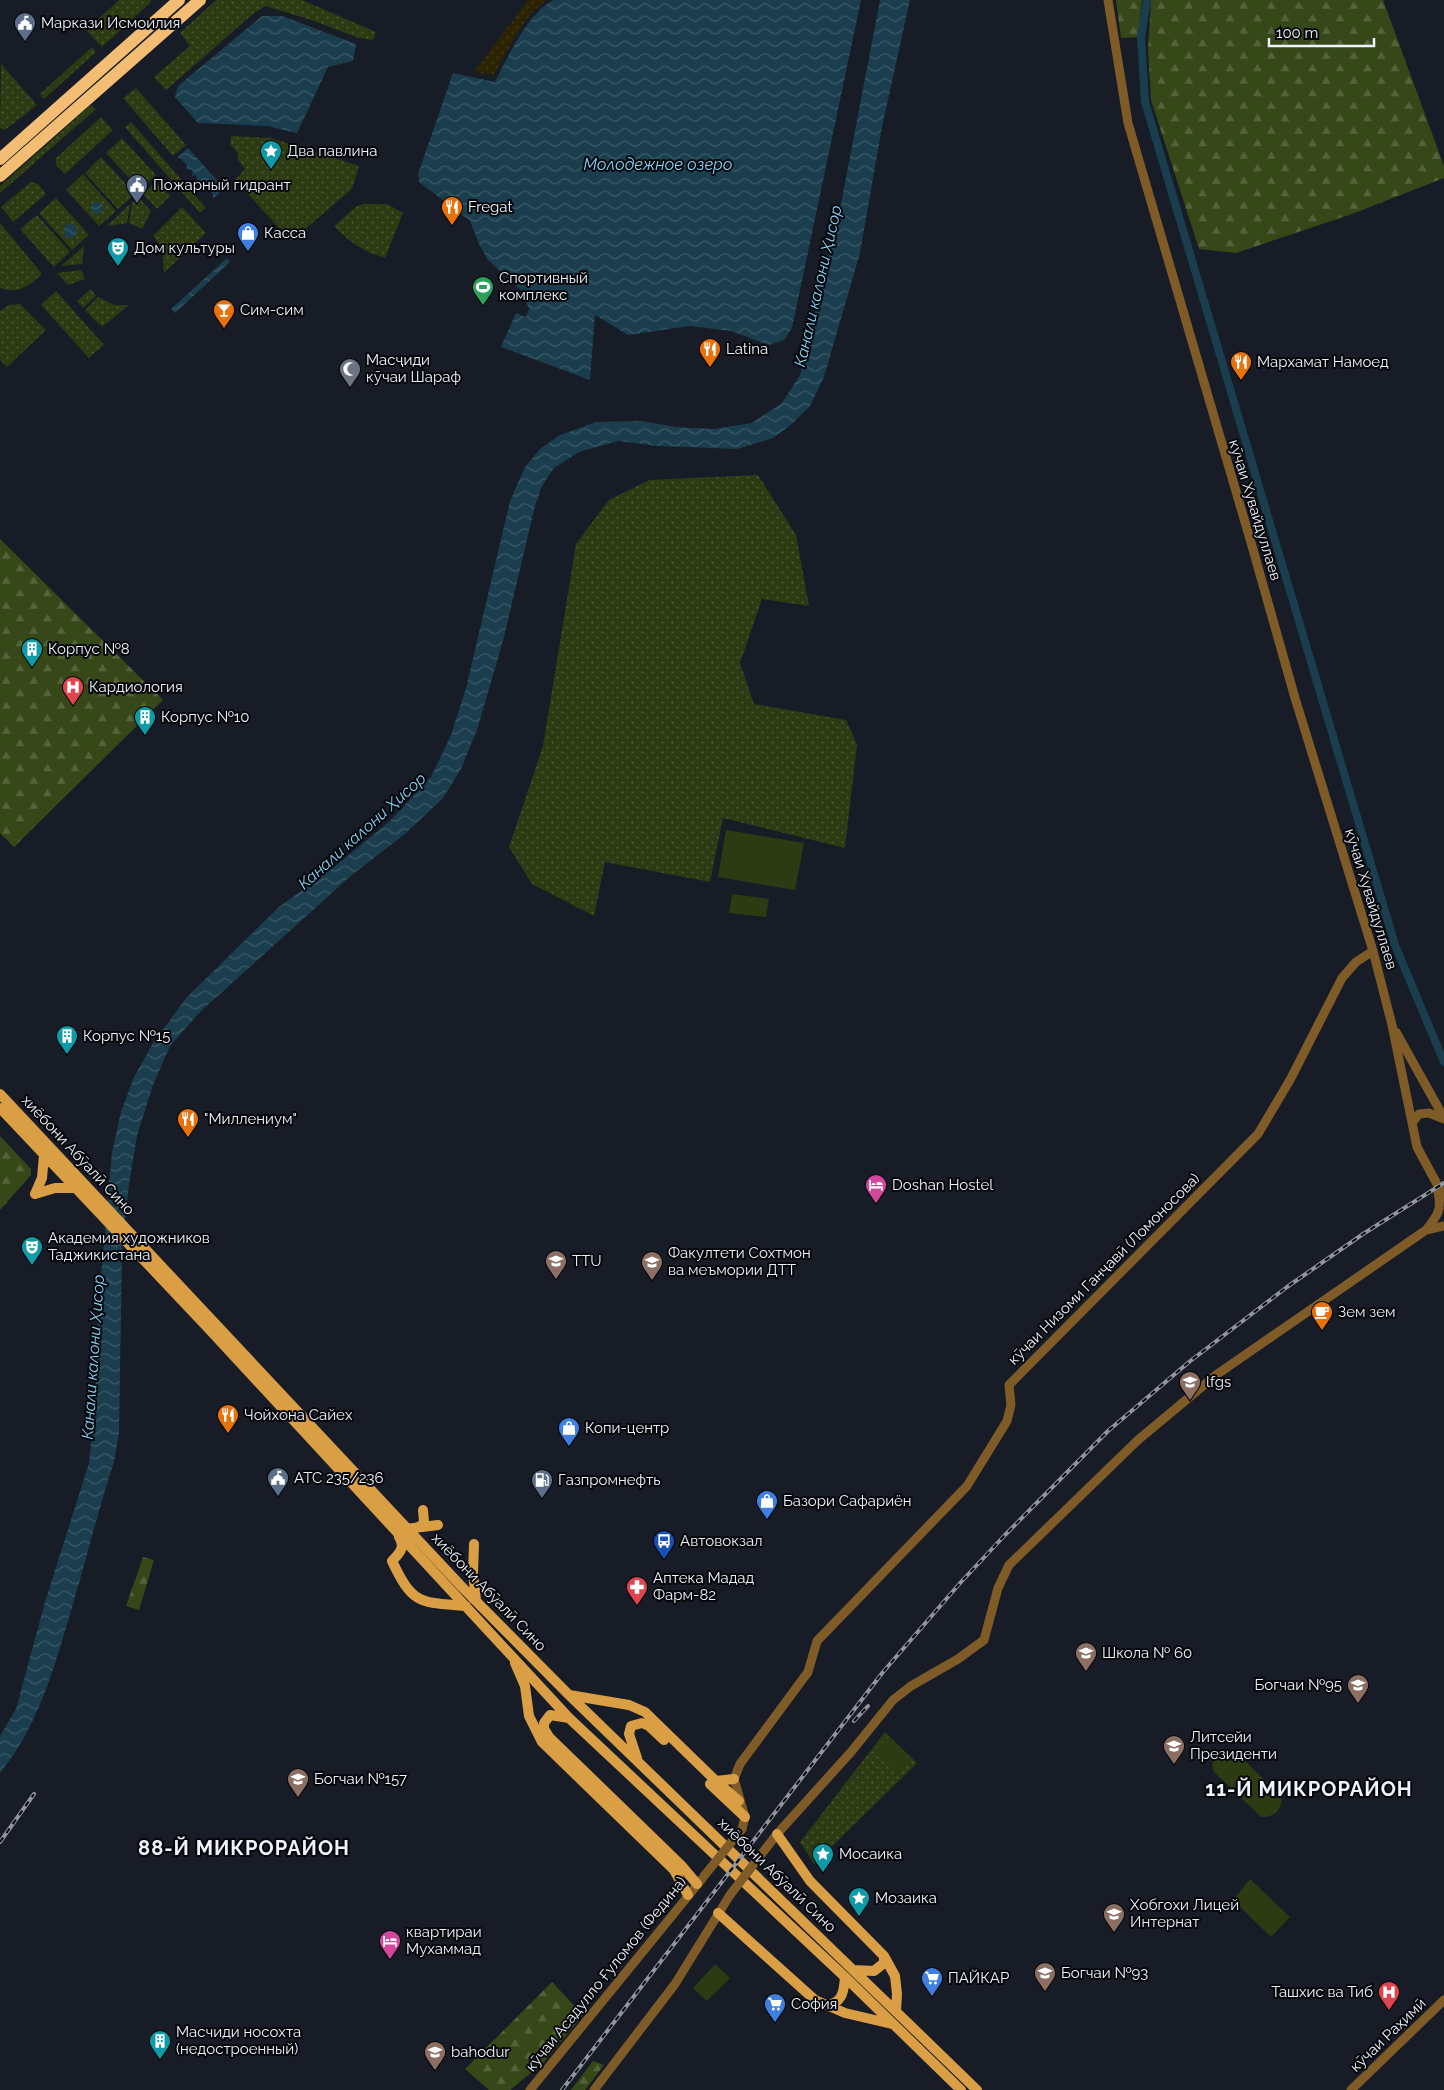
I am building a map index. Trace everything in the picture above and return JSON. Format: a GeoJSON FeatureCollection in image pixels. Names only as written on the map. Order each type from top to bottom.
{"type":"FeatureCollection","features":[{"type":"Feature","properties":{"kind":"highway"},"geometry":{"type":"LineString","coordinates":[[0,159],[179,0]]}},
{"type":"Feature","properties":{"kind":"highway"},"geometry":{"type":"LineString","coordinates":[[0,176],[200,0]]}},
{"type":"Feature","properties":{"kind":"main road","name":"хиёбони Абӯалӣ Сино"},"geometry":{"type":"LineString","coordinates":[[0,1094],[82,1190],[406,1529],[569,1695],[978,2090]]}},
{"type":"Feature","properties":{"kind":"main road","name":"хиёбони Абӯалӣ Сино"},"geometry":{"type":"LineString","coordinates":[[0,1108],[44,1155],[82,1190]]}},
{"type":"Feature","properties":{"kind":"main road"},"geometry":{"type":"LineString","coordinates":[[44,1155],[42,1178],[35,1194],[55,1188],[82,1190]]}},
{"type":"Feature","properties":{"kind":"main road","name":"хиёбони Абӯалӣ Сино"},"geometry":{"type":"LineString","coordinates":[[213,1326],[395,1531],[569,1718],[846,1977],[961,2090]]}},
{"type":"Feature","properties":{"kind":"main road"},"geometry":{"type":"LineString","coordinates":[[406,1529],[423,1524],[425,1519],[423,1510]]}},
{"type":"Feature","properties":{"kind":"main road"},"geometry":{"type":"LineString","coordinates":[[406,1529],[438,1525]]}},
{"type":"Feature","properties":{"kind":"main road"},"geometry":{"type":"LineString","coordinates":[[395,1531],[401,1539],[402,1546],[398,1555],[392,1561],[404,1586],[423,1601],[466,1606]]}},
{"type":"Feature","properties":{"kind":"main road"},"geometry":{"type":"LineString","coordinates":[[474,1544],[472,1573],[476,1600]]}},
{"type":"Feature","properties":{"kind":"main road"},"geometry":{"type":"LineString","coordinates":[[512,1656],[525,1686],[529,1716],[542,1742],[674,1870],[688,1895]]}},
{"type":"Feature","properties":{"kind":"main road"},"geometry":{"type":"LineString","coordinates":[[569,1695],[629,1704],[645,1712],[739,1801]]}},
{"type":"Feature","properties":{"kind":"main road"},"geometry":{"type":"LineString","coordinates":[[569,1718],[550,1716],[544,1723],[544,1729],[549,1737],[681,1865],[700,1880]]}},
{"type":"Feature","properties":{"kind":"main road"},"geometry":{"type":"LineString","coordinates":[[638,1761],[628,1734],[632,1726],[642,1722],[649,1726],[745,1817]]}},
{"type":"Feature","properties":{"kind":"main road"},"geometry":{"type":"LineString","coordinates":[[716,1781],[734,1779]]}},
{"type":"Feature","properties":{"kind":"main road"},"geometry":{"type":"LineString","coordinates":[[777,1834],[810,1881],[884,1956],[894,1976],[897,1994],[896,2011]]}},
{"type":"Feature","properties":{"kind":"main road"},"geometry":{"type":"LineString","coordinates":[[718,1913],[815,2000],[845,2013],[893,2024]]}},
{"type":"Feature","properties":{"kind":"main road"},"geometry":{"type":"LineString","coordinates":[[854,1970],[874,1970],[884,1963],[884,1956]]}},
{"type":"Feature","properties":{"kind":"main road"},"geometry":{"type":"LineString","coordinates":[[823,2005],[831,2005],[838,2002],[843,1996],[846,1977]]}},
{"type":"Feature","properties":{"kind":"street","name":"кӯчаи Хувайдуллаев"},"geometry":{"type":"LineString","coordinates":[[1108,0],[1128,123],[1295,698],[1373,951],[1392,1025],[1417,1147],[1444,1197]]}},
{"type":"Feature","properties":{"kind":"street","name":"кӯчаи Низоми Ганҷавӣ (Ломоносова)"},"geometry":{"type":"LineString","coordinates":[[734,1779],[740,1764],[808,1672],[813,1649],[817,1641],[967,1486],[1007,1421],[1011,1405],[1009,1385],[1258,1134],[1290,1080],[1342,978],[1356,962],[1373,951]]}},
{"type":"Feature","properties":{"kind":"street","name":"кӯчаи Хувайдуллаев"},"geometry":{"type":"LineString","coordinates":[[1392,1025],[1444,1119]]}},
{"type":"Feature","properties":{"kind":"street"},"geometry":{"type":"LineString","coordinates":[[1412,1123],[1419,1114],[1429,1113],[1444,1119]]}},
{"type":"Feature","properties":{"kind":"street"},"geometry":{"type":"LineString","coordinates":[[594,2090],[675,1984],[730,1895],[777,1834],[852,1752],[893,1700],[911,1686],[958,1659],[984,1640],[998,1588],[1009,1565],[1138,1440],[1216,1375],[1426,1230],[1441,1206],[1437,1187]]}},
{"type":"Feature","properties":{"kind":"street"},"geometry":{"type":"LineString","coordinates":[[1426,1230],[1444,1226]]}},
{"type":"Feature","properties":{"kind":"street"},"geometry":{"type":"LineString","coordinates":[[734,1779],[745,1817]]}},
{"type":"Feature","properties":{"kind":"street","name":"кӯчаи Асадулло Ғуломов (Федина)"},"geometry":{"type":"LineString","coordinates":[[530,2090],[742,1829],[745,1817]]}},
{"type":"Feature","properties":{"kind":"street","name":"кӯчаи Раҳимӣ"},"geometry":{"type":"LineString","coordinates":[[1351,2090],[1444,2000]]}},
{"type":"Feature","properties":{"kind":"green space"},"geometry":{"type":"Polygon","coordinates":[[[119,0],[151,0],[151,2],[102,47],[86,30],[119,0]]]}},
{"type":"Feature","properties":{"kind":"green space"},"geometry":{"type":"Polygon","coordinates":[[[216,0],[302,0],[376,32],[373,40],[359,38],[266,6],[254,13],[166,90],[154,77],[190,46],[180,33],[216,0]]]}},
{"type":"Feature","properties":{"kind":"green space"},"geometry":{"type":"Polygon","coordinates":[[[1116,0],[1142,0],[1138,37],[1121,38],[1116,0]]]}},
{"type":"Feature","properties":{"kind":"green space"},"geometry":{"type":"Polygon","coordinates":[[[1151,0],[1383,0],[1444,166],[1444,178],[1352,214],[1236,253],[1199,249],[1151,100],[1148,50],[1151,0]]]}},
{"type":"Feature","properties":{"kind":"green space"},"geometry":{"type":"Polygon","coordinates":[[[92,47],[96,52],[44,99],[40,94],[92,47]]]}},
{"type":"Feature","properties":{"kind":"green space"},"geometry":{"type":"Polygon","coordinates":[[[1,64],[37,105],[5,130],[0,128],[1,64]]]}},
{"type":"Feature","properties":{"kind":"green space"},"geometry":{"type":"Polygon","coordinates":[[[136,88],[186,145],[173,156],[123,98],[136,88]]]}},
{"type":"Feature","properties":{"kind":"green space"},"geometry":{"type":"Polygon","coordinates":[[[91,105],[96,109],[0,193],[0,186],[91,105]]]}},
{"type":"Feature","properties":{"kind":"green space"},"geometry":{"type":"Polygon","coordinates":[[[101,117],[113,130],[65,174],[56,165],[56,158],[101,117]]]}},
{"type":"Feature","properties":{"kind":"green space"},"geometry":{"type":"Polygon","coordinates":[[[131,122],[206,208],[200,213],[125,127],[131,122]]]}},
{"type":"Feature","properties":{"kind":"green space"},"geometry":{"type":"Polygon","coordinates":[[[231,136],[271,138],[359,166],[352,189],[291,241],[235,180],[245,169],[238,160],[238,153],[230,144],[231,136]]]}},
{"type":"Feature","properties":{"kind":"green space"},"geometry":{"type":"Polygon","coordinates":[[[122,138],[156,175],[140,190],[106,153],[122,138]]]}},
{"type":"Feature","properties":{"kind":"green space"},"geometry":{"type":"Polygon","coordinates":[[[101,157],[135,194],[118,209],[85,173],[101,157]]]}},
{"type":"Feature","properties":{"kind":"green space"},"geometry":{"type":"Polygon","coordinates":[[[83,174],[116,211],[99,226],[66,190],[83,174]]]}},
{"type":"Feature","properties":{"kind":"green space"},"geometry":{"type":"Polygon","coordinates":[[[31,182],[38,184],[46,194],[13,222],[1,207],[31,182]]]}},
{"type":"Feature","properties":{"kind":"green space"},"geometry":{"type":"Polygon","coordinates":[[[156,182],[170,196],[157,209],[143,194],[156,182]]]}},
{"type":"Feature","properties":{"kind":"green space"},"geometry":{"type":"Polygon","coordinates":[[[138,197],[151,211],[142,229],[129,223],[132,203],[138,197]]]}},
{"type":"Feature","properties":{"kind":"green space"},"geometry":{"type":"Polygon","coordinates":[[[56,198],[89,235],[72,250],[39,213],[56,198]]]}},
{"type":"Feature","properties":{"kind":"green space"},"geometry":{"type":"Polygon","coordinates":[[[130,204],[127,223],[107,226],[130,204]]]}},
{"type":"Feature","properties":{"kind":"green space"},"geometry":{"type":"Polygon","coordinates":[[[364,204],[387,204],[403,213],[385,258],[357,246],[334,226],[357,206],[364,204]]]}},
{"type":"Feature","properties":{"kind":"green space"},"geometry":{"type":"Polygon","coordinates":[[[182,207],[206,233],[164,273],[162,248],[153,236],[182,207]]]}},
{"type":"Feature","properties":{"kind":"green space"},"geometry":{"type":"Polygon","coordinates":[[[37,215],[70,252],[54,267],[20,229],[37,215]]]}},
{"type":"Feature","properties":{"kind":"green space"},"geometry":{"type":"Polygon","coordinates":[[[0,223],[42,274],[33,282],[18,290],[0,288],[0,223]]]}},
{"type":"Feature","properties":{"kind":"green space"},"geometry":{"type":"Polygon","coordinates":[[[84,246],[82,264],[61,266],[84,246]]]}},
{"type":"Feature","properties":{"kind":"green space"},"geometry":{"type":"Polygon","coordinates":[[[81,270],[85,279],[68,285],[57,273],[81,270]]]}},
{"type":"Feature","properties":{"kind":"green space"},"geometry":{"type":"Polygon","coordinates":[[[91,289],[96,296],[83,308],[77,301],[91,289]]]}},
{"type":"Feature","properties":{"kind":"green space"},"geometry":{"type":"Polygon","coordinates":[[[56,291],[104,345],[89,358],[41,305],[56,291]]]}},
{"type":"Feature","properties":{"kind":"green space"},"geometry":{"type":"Polygon","coordinates":[[[98,297],[114,305],[129,305],[102,327],[85,310],[98,297]]]}},
{"type":"Feature","properties":{"kind":"green space"},"geometry":{"type":"Polygon","coordinates":[[[20,304],[46,330],[7,367],[0,360],[0,311],[9,305],[20,304]]]}},
{"type":"Feature","properties":{"kind":"green space"},"geometry":{"type":"Polygon","coordinates":[[[758,475],[796,535],[809,606],[762,599],[740,663],[754,704],[846,720],[857,744],[845,848],[723,818],[710,882],[605,862],[594,916],[532,884],[509,847],[543,746],[576,544],[609,500],[649,480],[758,475]]]}},
{"type":"Feature","properties":{"kind":"green space"},"geometry":{"type":"Polygon","coordinates":[[[0,539],[163,700],[14,847],[0,833],[0,539]]]}},
{"type":"Feature","properties":{"kind":"green space"},"geometry":{"type":"Polygon","coordinates":[[[726,830],[804,843],[795,890],[718,877],[726,830]]]}},
{"type":"Feature","properties":{"kind":"green space"},"geometry":{"type":"Polygon","coordinates":[[[732,894],[769,899],[766,917],[729,913],[732,894]]]}},
{"type":"Feature","properties":{"kind":"green space"},"geometry":{"type":"Polygon","coordinates":[[[0,1136],[31,1169],[31,1175],[0,1210],[0,1136]]]}},
{"type":"Feature","properties":{"kind":"green space"},"geometry":{"type":"Polygon","coordinates":[[[143,1557],[154,1560],[139,1610],[126,1606],[143,1557]]]}},
{"type":"Feature","properties":{"kind":"green space"},"geometry":{"type":"Polygon","coordinates":[[[885,1732],[917,1763],[814,1864],[800,1842],[885,1732]]]}},
{"type":"Feature","properties":{"kind":"green space"},"geometry":{"type":"Polygon","coordinates":[[[888,1737],[910,1759],[897,1773],[875,1750],[888,1737]]]}},
{"type":"Feature","properties":{"kind":"green space"},"geometry":{"type":"Polygon","coordinates":[[[1226,1750],[1236,1752],[1282,1797],[1279,1809],[1274,1814],[1261,1817],[1214,1772],[1212,1764],[1217,1755],[1226,1750]]]}},
{"type":"Feature","properties":{"kind":"green space"},"geometry":{"type":"Polygon","coordinates":[[[1250,1879],[1290,1917],[1271,1937],[1233,1900],[1250,1879]]]}},
{"type":"Feature","properties":{"kind":"green space"},"geometry":{"type":"Polygon","coordinates":[[[715,1964],[730,1978],[707,2001],[693,1988],[715,1964]]]}},
{"type":"Feature","properties":{"kind":"green space"},"geometry":{"type":"Polygon","coordinates":[[[552,1982],[583,2015],[544,2062],[510,2090],[489,2090],[465,2069],[552,1982]]]}},
{"type":"Feature","properties":{"kind":"green space"},"geometry":{"type":"Polygon","coordinates":[[[593,2061],[604,2065],[585,2090],[571,2090],[593,2061]]]}},
{"type":"Feature","properties":{"kind":"sand"},"geometry":{"type":"Polygon","coordinates":[[[528,0],[547,0],[530,15],[510,45],[494,75],[474,72],[528,0]]]}},
{"type":"Feature","properties":{"kind":"water","name":"Молодежное озеро"},"geometry":{"type":"Polygon","coordinates":[[[554,0],[861,0],[792,328],[784,340],[769,345],[731,331],[690,326],[628,335],[595,315],[590,380],[501,347],[516,313],[526,317],[529,309],[526,301],[519,296],[522,291],[488,260],[470,221],[419,182],[418,174],[453,73],[495,82],[512,48],[528,24],[536,14],[554,0]]]}},
{"type":"Feature","properties":{"kind":"water"},"geometry":{"type":"Polygon","coordinates":[[[880,0],[910,0],[882,127],[860,253],[824,377],[810,406],[792,424],[773,438],[737,449],[658,446],[618,441],[579,452],[554,468],[542,486],[535,506],[503,641],[477,730],[461,769],[443,798],[405,834],[353,874],[201,1011],[170,1046],[153,1085],[137,1136],[129,1184],[122,1251],[119,1433],[114,1462],[56,1661],[42,1701],[24,1738],[0,1773],[0,1736],[16,1709],[45,1602],[89,1463],[95,1401],[98,1310],[112,1152],[121,1112],[134,1077],[153,1043],[187,997],[279,907],[334,867],[389,822],[431,777],[451,735],[466,688],[510,501],[525,467],[540,449],[560,435],[596,422],[641,421],[677,427],[713,429],[752,423],[782,403],[800,375],[839,214],[880,0]]]}},
{"type":"Feature","properties":{"kind":"water"},"geometry":{"type":"Polygon","coordinates":[[[262,16],[282,16],[356,44],[353,61],[328,67],[297,133],[267,126],[198,123],[175,97],[178,86],[262,16]]]}},
{"type":"Feature","properties":{"kind":"water"},"geometry":{"type":"Polygon","coordinates":[[[188,148],[224,188],[213,199],[213,194],[206,186],[202,187],[203,183],[197,181],[196,175],[192,176],[193,171],[190,169],[186,170],[187,165],[180,158],[177,158],[188,148]]]}},
{"type":"Feature","properties":{"kind":"water"},"geometry":{"type":"Polygon","coordinates":[[[99,202],[102,203],[102,213],[95,214],[92,213],[91,206],[92,203],[99,202]]]}},
{"type":"Feature","properties":{"kind":"water"},"geometry":{"type":"Polygon","coordinates":[[[70,224],[75,226],[77,231],[75,236],[70,238],[65,236],[63,231],[65,226],[70,224]]]}},
{"type":"Feature","properties":{"kind":"water"},"geometry":{"type":"Polygon","coordinates":[[[227,258],[230,262],[175,313],[171,309],[227,258]]]}},
{"type":"Feature","properties":{"kind":"waterway"},"geometry":{"type":"LineString","coordinates":[[1147,0],[1141,37],[1145,102],[1395,945],[1444,1062]]}},
{"type":"Feature","properties":{"kind":"railway"},"geometry":{"type":"LineString","coordinates":[[562,2090],[883,1672],[961,1582],[1005,1535],[1108,1431],[1189,1362],[1287,1287],[1363,1234],[1444,1183]]}},
{"type":"Feature","properties":{"kind":"railway"},"geometry":{"type":"LineString","coordinates":[[854,1721],[868,1706]]}},
{"type":"Feature","properties":{"kind":"railway"},"geometry":{"type":"LineString","coordinates":[[0,1842],[34,1794]]}},
{"type":"Feature","properties":{"kind":"place","name":"Маркази Исмоилия"},"geometry":{"type":"Point","coordinates":[25,42]}},
{"type":"Feature","properties":{"kind":"place","name":"Два павлина"},"geometry":{"type":"Point","coordinates":[271,170]}},
{"type":"Feature","properties":{"kind":"place","name":"Пожарный гидрант"},"geometry":{"type":"Point","coordinates":[137,204]}},
{"type":"Feature","properties":{"kind":"place","name":"Fregat"},"geometry":{"type":"Point","coordinates":[452,226]}},
{"type":"Feature","properties":{"kind":"place","name":"Касса"},"geometry":{"type":"Point","coordinates":[248,252]}},
{"type":"Feature","properties":{"kind":"place","name":"Дом культуры"},"geometry":{"type":"Point","coordinates":[118,267]}},
{"type":"Feature","properties":{"kind":"place","name":"Спортивный комплекс"},"geometry":{"type":"Point","coordinates":[483,306]}},
{"type":"Feature","properties":{"kind":"place","name":"Сим-сим"},"geometry":{"type":"Point","coordinates":[224,329]}},
{"type":"Feature","properties":{"kind":"place","name":"Latina"},"geometry":{"type":"Point","coordinates":[710,368]}},
{"type":"Feature","properties":{"kind":"place","name":"Мархамат Намоед"},"geometry":{"type":"Point","coordinates":[1241,381]}},
{"type":"Feature","properties":{"kind":"place","name":"Масҷиди кӯчаи Шараф"},"geometry":{"type":"Point","coordinates":[350,388]}},
{"type":"Feature","properties":{"kind":"place","name":"Корпус №8"},"geometry":{"type":"Point","coordinates":[32,668]}},
{"type":"Feature","properties":{"kind":"place","name":"Кардиология"},"geometry":{"type":"Point","coordinates":[73,706]}},
{"type":"Feature","properties":{"kind":"place","name":"Корпус №10"},"geometry":{"type":"Point","coordinates":[145,736]}},
{"type":"Feature","properties":{"kind":"place","name":"Корпус №15"},"geometry":{"type":"Point","coordinates":[67,1055]}},
{"type":"Feature","properties":{"kind":"place","name":"\"Миллениум\""},"geometry":{"type":"Point","coordinates":[188,1138]}},
{"type":"Feature","properties":{"kind":"place","name":"Doshan Hostel"},"geometry":{"type":"Point","coordinates":[876,1204]}},
{"type":"Feature","properties":{"kind":"place","name":"Академия художников Таджикистана"},"geometry":{"type":"Point","coordinates":[32,1266]}},
{"type":"Feature","properties":{"kind":"place","name":"TTU"},"geometry":{"type":"Point","coordinates":[556,1280]}},
{"type":"Feature","properties":{"kind":"place","name":"Факултети Сохтмон ва меъмории ДТТ"},"geometry":{"type":"Point","coordinates":[652,1281]}},
{"type":"Feature","properties":{"kind":"place","name":"Зем зем"},"geometry":{"type":"Point","coordinates":[1322,1331]}},
{"type":"Feature","properties":{"kind":"place","name":"lfgs"},"geometry":{"type":"Point","coordinates":[1190,1401]}},
{"type":"Feature","properties":{"kind":"place","name":"Чойхона Сайех"},"geometry":{"type":"Point","coordinates":[228,1434]}},
{"type":"Feature","properties":{"kind":"place","name":"Копи-центр"},"geometry":{"type":"Point","coordinates":[569,1447]}},
{"type":"Feature","properties":{"kind":"place","name":"АТС 235/236"},"geometry":{"type":"Point","coordinates":[278,1497]}},
{"type":"Feature","properties":{"kind":"place","name":"Газпромнефть"},"geometry":{"type":"Point","coordinates":[542,1499]}},
{"type":"Feature","properties":{"kind":"place","name":"Базори Сафариён"},"geometry":{"type":"Point","coordinates":[767,1520]}},
{"type":"Feature","properties":{"kind":"place","name":"Автовокзал"},"geometry":{"type":"Point","coordinates":[664,1560]}},
{"type":"Feature","properties":{"kind":"place","name":"Аптека Мадад Фарм-82"},"geometry":{"type":"Point","coordinates":[637,1606]}},
{"type":"Feature","properties":{"kind":"place","name":"Школа № 60"},"geometry":{"type":"Point","coordinates":[1086,1672]}},
{"type":"Feature","properties":{"kind":"place","name":"Богчаи №95"},"geometry":{"type":"Point","coordinates":[1358,1704]}},
{"type":"Feature","properties":{"kind":"place","name":"Литсейи Президенти"},"geometry":{"type":"Point","coordinates":[1174,1765]}},
{"type":"Feature","properties":{"kind":"place","name":"Богчаи №157"},"geometry":{"type":"Point","coordinates":[298,1798]}},
{"type":"Feature","properties":{"kind":"place","name":"Мосаика"},"geometry":{"type":"Point","coordinates":[823,1873]}},
{"type":"Feature","properties":{"kind":"place","name":"Мозаика"},"geometry":{"type":"Point","coordinates":[859,1917]}},
{"type":"Feature","properties":{"kind":"place","name":"Хобгохи Лицей Интернат"},"geometry":{"type":"Point","coordinates":[1114,1933]}},
{"type":"Feature","properties":{"kind":"place","name":"квартираи Мухаммад"},"geometry":{"type":"Point","coordinates":[390,1960]}},
{"type":"Feature","properties":{"kind":"place","name":"Богчаи №93"},"geometry":{"type":"Point","coordinates":[1045,1992]}},
{"type":"Feature","properties":{"kind":"place","name":"ПАЙКАР"},"geometry":{"type":"Point","coordinates":[932,1997]}},
{"type":"Feature","properties":{"kind":"place","name":"Ташхис ва Тиб"},"geometry":{"type":"Point","coordinates":[1389,2011]}},
{"type":"Feature","properties":{"kind":"place","name":"София"},"geometry":{"type":"Point","coordinates":[775,2023]}},
{"type":"Feature","properties":{"kind":"place","name":"Масчиди носохта (недостроенный)"},"geometry":{"type":"Point","coordinates":[160,2060]}},
{"type":"Feature","properties":{"kind":"place","name":"bahodur"},"geometry":{"type":"Point","coordinates":[435,2071]}},
{"type":"Feature","properties":{"kind":"district","name":"11-Й МИКРОРАЙОН"},"geometry":{"type":"Point","coordinates":[1309,1789]}},
{"type":"Feature","properties":{"kind":"district","name":"88-Й МИКРОРАЙОН"},"geometry":{"type":"Point","coordinates":[244,1848]}},
{"type":"Feature","properties":{"kind":"water label","name":"Канали калони Ҳисор"},"geometry":{"type":"Point","coordinates":[818,286]}},
{"type":"Feature","properties":{"kind":"water label","name":"Канали калони Ҳисор"},"geometry":{"type":"Point","coordinates":[362,831]}},
{"type":"Feature","properties":{"kind":"water label","name":"Канали калони Ҳисор"},"geometry":{"type":"Point","coordinates":[93,1357]}}]}
